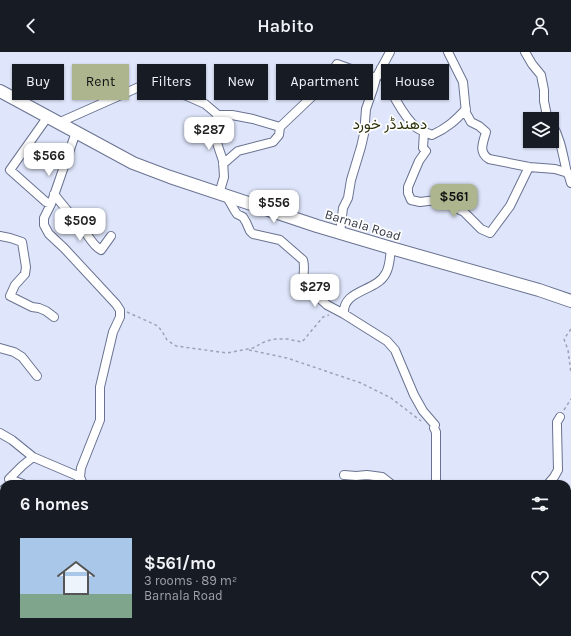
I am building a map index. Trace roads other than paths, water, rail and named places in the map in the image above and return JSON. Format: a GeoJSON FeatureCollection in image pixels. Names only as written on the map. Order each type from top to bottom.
{"type":"FeatureCollection","features":[{"type":"Feature","properties":{"kind":"main road","name":"Barnala Road"},"geometry":{"type":"LineString","coordinates":[[0,91],[133,162],[170,177],[340,233],[540,290],[571,301]]}},
{"type":"Feature","properties":{"kind":"street"},"geometry":{"type":"LineString","coordinates":[[383,64],[390,52]]}},
{"type":"Feature","properties":{"kind":"street"},"geometry":{"type":"LineString","coordinates":[[448,52],[463,82],[466,113],[471,122],[486,132],[482,150],[484,156],[489,159],[529,167],[555,169],[568,173],[571,183]]}},
{"type":"Feature","properties":{"kind":"street"},"geometry":{"type":"LineString","coordinates":[[525,52],[541,76],[546,112]]}},
{"type":"Feature","properties":{"kind":"street"},"geometry":{"type":"LineString","coordinates":[[223,164],[238,151],[273,142],[279,135],[280,126],[321,88],[337,64],[376,78]]}},
{"type":"Feature","properties":{"kind":"street"},"geometry":{"type":"LineString","coordinates":[[340,233],[343,208],[348,198],[364,134],[366,109],[376,78],[381,68]]}},
{"type":"Feature","properties":{"kind":"street"},"geometry":{"type":"LineString","coordinates":[[58,123],[148,83],[187,96],[205,104],[218,115],[232,115],[280,126]]}},
{"type":"Feature","properties":{"kind":"street"},"geometry":{"type":"LineString","coordinates":[[396,100],[411,122],[424,132],[432,135],[453,123],[466,109]]}},
{"type":"Feature","properties":{"kind":"street"},"geometry":{"type":"LineString","coordinates":[[218,115],[212,128],[223,164],[223,195],[235,211],[243,217],[253,234],[280,240],[303,260],[305,264],[305,285],[327,306],[344,314],[387,341],[395,350],[414,395],[423,411],[435,425],[436,480]]}},
{"type":"Feature","properties":{"kind":"street"},"geometry":{"type":"LineString","coordinates":[[44,122],[10,170],[46,202],[51,204]]}},
{"type":"Feature","properties":{"kind":"street"},"geometry":{"type":"LineString","coordinates":[[76,132],[51,204],[44,218],[44,225],[49,234],[101,287],[120,310],[120,317],[113,332],[100,387],[100,420],[81,468],[80,480]]}},
{"type":"Feature","properties":{"kind":"street"},"geometry":{"type":"LineString","coordinates":[[424,132],[423,148],[426,151],[419,161],[408,187],[408,193],[411,200],[420,202],[436,200],[446,203],[464,212],[481,230],[490,232],[510,206],[529,167]]}},
{"type":"Feature","properties":{"kind":"street"},"geometry":{"type":"LineString","coordinates":[[559,138],[562,147],[566,173]]}},
{"type":"Feature","properties":{"kind":"street"},"geometry":{"type":"LineString","coordinates":[[54,194],[97,248],[101,250],[111,236]]}},
{"type":"Feature","properties":{"kind":"street"},"geometry":{"type":"LineString","coordinates":[[0,236],[22,242],[25,258],[25,274],[15,285],[10,296],[32,307],[46,311],[54,317]]}},
{"type":"Feature","properties":{"kind":"street"},"geometry":{"type":"LineString","coordinates":[[344,314],[346,303],[354,295],[380,281],[386,274],[389,266],[391,248]]}},
{"type":"Feature","properties":{"kind":"street"},"geometry":{"type":"LineString","coordinates":[[0,348],[14,352],[22,357],[37,376]]}},
{"type":"Feature","properties":{"kind":"street"},"geometry":{"type":"LineString","coordinates":[[551,480],[558,470],[557,422],[560,417]]}},
{"type":"Feature","properties":{"kind":"street"},"geometry":{"type":"LineString","coordinates":[[0,434],[12,440],[33,457],[76,480]]}},
{"type":"Feature","properties":{"kind":"street"},"geometry":{"type":"LineString","coordinates":[[9,480],[33,457]]}},
{"type":"Feature","properties":{"kind":"street"},"geometry":{"type":"LineString","coordinates":[[344,475],[367,475],[382,477],[386,480]]}},
{"type":"Feature","properties":{"kind":"district","name":"دھندڈر خورد"},"geometry":{"type":"Point","coordinates":[390,124]}}]}
